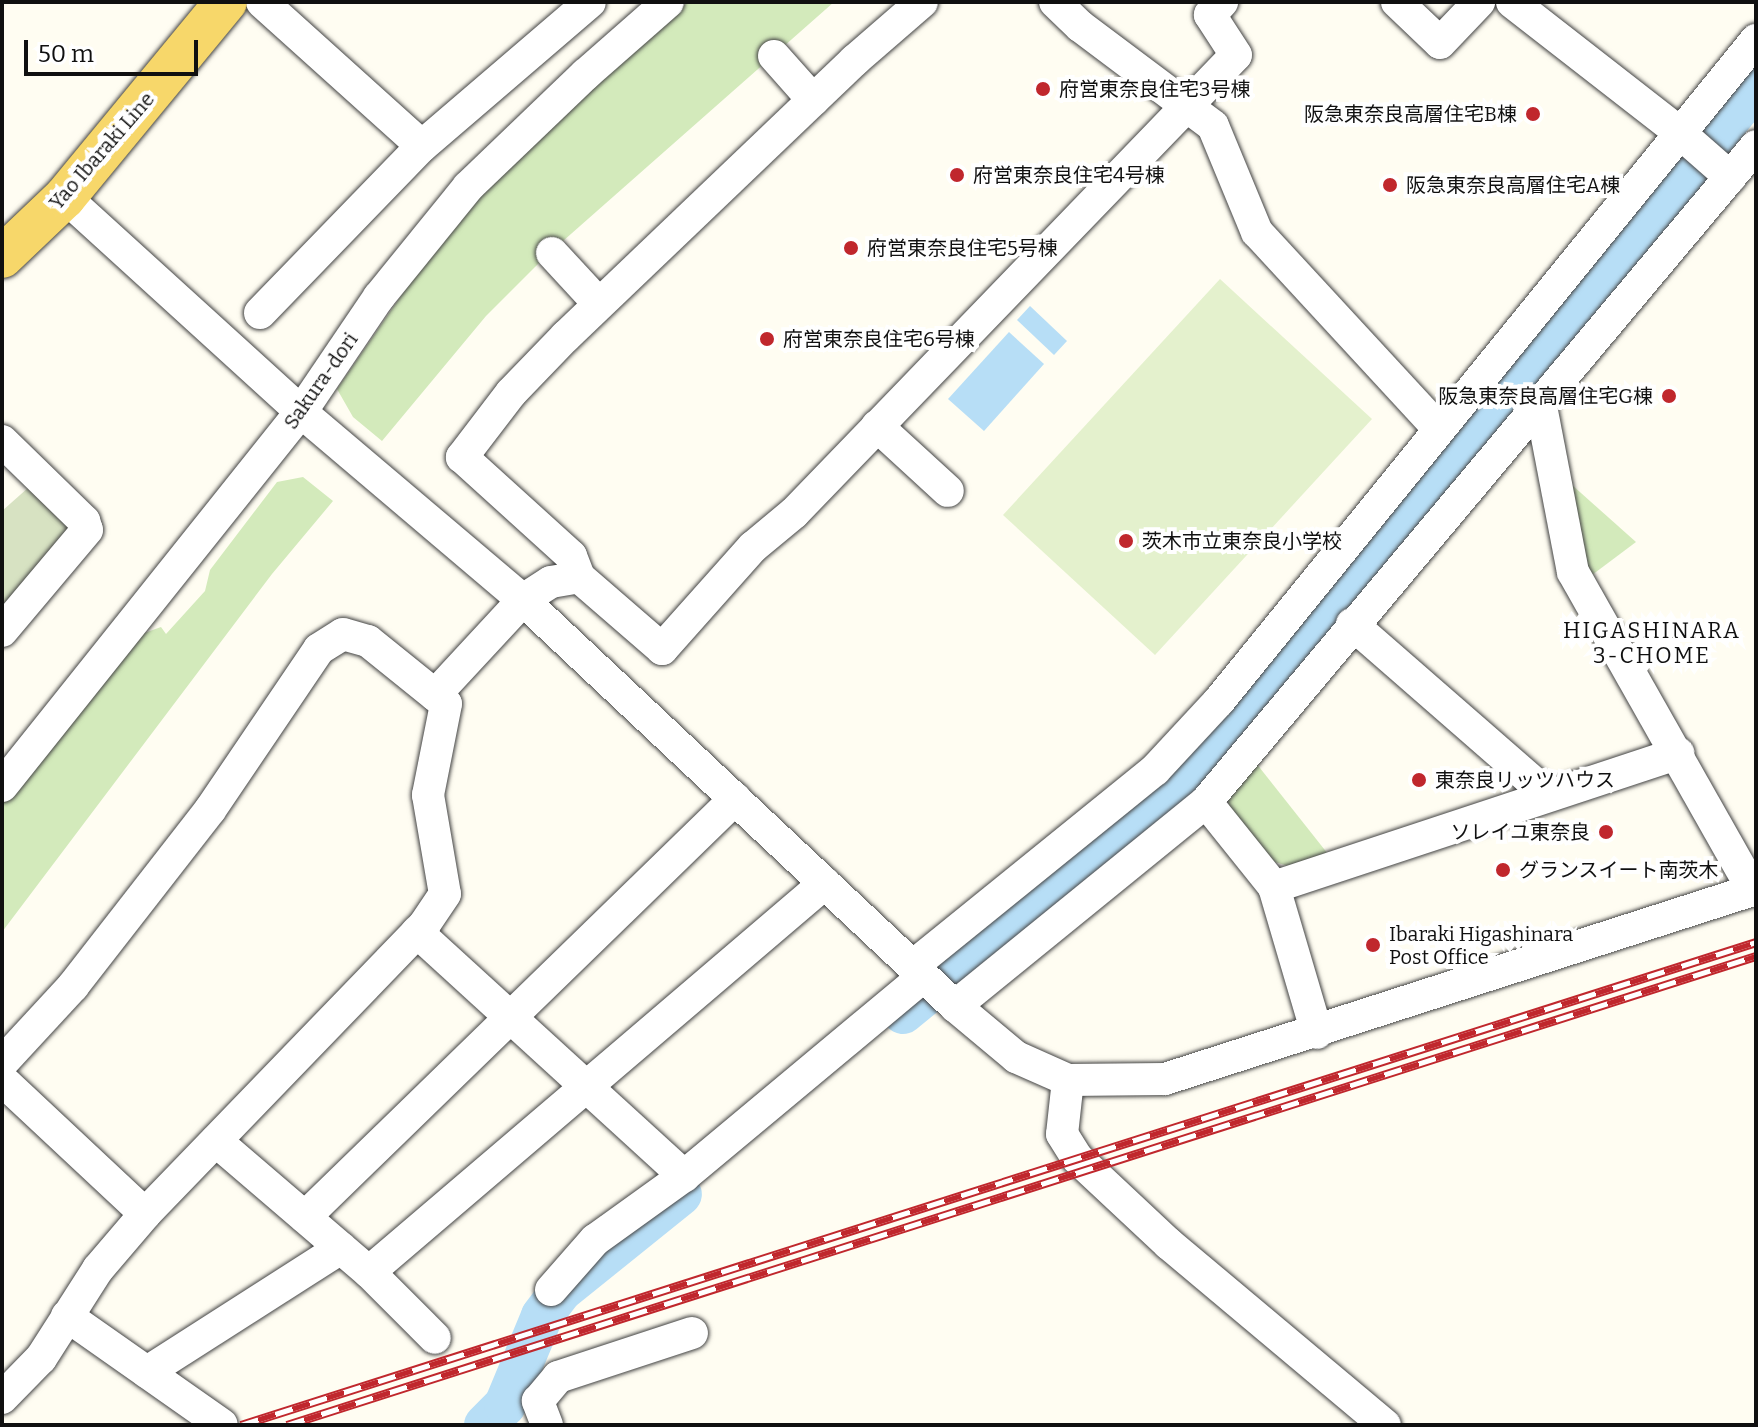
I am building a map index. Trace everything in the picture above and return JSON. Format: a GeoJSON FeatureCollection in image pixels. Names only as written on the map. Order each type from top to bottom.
{"type":"FeatureCollection","features":[{"type":"Feature","properties":{"kind":"main road","name":"Yao Ibaraki Line"},"geometry":{"type":"LineString","coordinates":[[4,252],[65,197],[226,2]]}},
{"type":"Feature","properties":{"kind":"street"},"geometry":{"type":"LineString","coordinates":[[262,2],[422,146]]}},
{"type":"Feature","properties":{"kind":"street"},"geometry":{"type":"LineString","coordinates":[[260,313],[422,146],[590,2]]}},
{"type":"Feature","properties":{"kind":"street","name":"Sakura-dori"},"geometry":{"type":"LineString","coordinates":[[2,786],[301,412],[379,297],[468,187],[586,74],[668,2]]}},
{"type":"Feature","properties":{"kind":"street"},"geometry":{"type":"LineString","coordinates":[[922,2],[813,100],[599,304],[511,393],[462,457],[571,556],[579,577],[662,649],[753,547],[794,513],[1236,55],[1210,15],[1222,2]]}},
{"type":"Feature","properties":{"kind":"street"},"geometry":{"type":"LineString","coordinates":[[1055,2],[1213,126],[1257,232],[1438,428]]}},
{"type":"Feature","properties":{"kind":"street"},"geometry":{"type":"LineString","coordinates":[[1397,2],[1440,43],[1479,2]]}},
{"type":"Feature","properties":{"kind":"street"},"geometry":{"type":"LineString","coordinates":[[1512,2],[1724,171]]}},
{"type":"Feature","properties":{"kind":"street"},"geometry":{"type":"LineString","coordinates":[[551,1290],[595,1240],[684,1176],[1155,770],[1219,701],[1438,428],[1683,136],[1756,40]]}},
{"type":"Feature","properties":{"kind":"street"},"geometry":{"type":"LineString","coordinates":[[774,56],[813,100]]}},
{"type":"Feature","properties":{"kind":"street"},"geometry":{"type":"LineString","coordinates":[[953,1004],[1206,802],[1352,624],[1541,406],[1724,171],[1756,146]]}},
{"type":"Feature","properties":{"kind":"street"},"geometry":{"type":"LineString","coordinates":[[65,197],[301,412],[523,600],[953,1004],[1016,1057],[1068,1080],[1165,1079],[1317,1033],[1754,890],[1573,572],[1541,406]]}},
{"type":"Feature","properties":{"kind":"street"},"geometry":{"type":"LineString","coordinates":[[552,253],[599,304]]}},
{"type":"Feature","properties":{"kind":"street"},"geometry":{"type":"LineString","coordinates":[[877,426],[948,491]]}},
{"type":"Feature","properties":{"kind":"street"},"geometry":{"type":"LineString","coordinates":[[2,441],[84,521],[87,530],[82,541],[2,631]]}},
{"type":"Feature","properties":{"kind":"street"},"geometry":{"type":"LineString","coordinates":[[435,695],[523,600],[551,582],[579,577]]}},
{"type":"Feature","properties":{"kind":"street"},"geometry":{"type":"LineString","coordinates":[[1352,624],[1547,794]]}},
{"type":"Feature","properties":{"kind":"street"},"geometry":{"type":"LineString","coordinates":[[2,1063],[73,986],[210,810],[319,649],[343,634],[368,641],[446,704],[428,795],[445,894],[417,932],[145,1214],[98,1269],[41,1358],[2,1398]]}},
{"type":"Feature","properties":{"kind":"street"},"geometry":{"type":"LineString","coordinates":[[1274,887],[1678,753]]}},
{"type":"Feature","properties":{"kind":"street"},"geometry":{"type":"LineString","coordinates":[[305,1217],[735,799]]}},
{"type":"Feature","properties":{"kind":"street"},"geometry":{"type":"LineString","coordinates":[[1206,802],[1274,887],[1317,1033]]}},
{"type":"Feature","properties":{"kind":"street"},"geometry":{"type":"LineString","coordinates":[[369,1272],[825,883]]}},
{"type":"Feature","properties":{"kind":"street"},"geometry":{"type":"LineString","coordinates":[[417,932],[684,1176]]}},
{"type":"Feature","properties":{"kind":"street"},"geometry":{"type":"LineString","coordinates":[[2,1080],[145,1214]]}},
{"type":"Feature","properties":{"kind":"street"},"geometry":{"type":"LineString","coordinates":[[1068,1080],[1062,1134],[1077,1158],[1169,1244],[1385,1425]]}},
{"type":"Feature","properties":{"kind":"street"},"geometry":{"type":"LineString","coordinates":[[216,1141],[369,1272],[435,1338]]}},
{"type":"Feature","properties":{"kind":"street"},"geometry":{"type":"LineString","coordinates":[[147,1372],[341,1248]]}},
{"type":"Feature","properties":{"kind":"street"},"geometry":{"type":"LineString","coordinates":[[67,1316],[222,1425]]}},
{"type":"Feature","properties":{"kind":"street"},"geometry":{"type":"LineString","coordinates":[[547,1425],[538,1401],[558,1377],[692,1333]]}},
{"type":"Feature","properties":{"kind":"green space"},"geometry":{"type":"Polygon","coordinates":[[[688,2],[834,2],[546,256],[486,316],[382,441],[353,417],[337,389],[438,242],[523,148],[688,2]]]}},
{"type":"Feature","properties":{"kind":"green space"},"geometry":{"type":"Polygon","coordinates":[[[1220,279],[1372,419],[1155,655],[1003,515],[1220,279]]]}},
{"type":"Feature","properties":{"kind":"green space"},"geometry":{"type":"Polygon","coordinates":[[[303,477],[333,501],[272,574],[2,932],[2,804],[139,635],[161,627],[166,634],[205,591],[210,570],[277,482],[303,477]]]}},
{"type":"Feature","properties":{"kind":"green space"},"geometry":{"type":"Polygon","coordinates":[[[1572,485],[1636,542],[1592,575],[1581,556],[1572,485]]]}},
{"type":"Feature","properties":{"kind":"green space"},"geometry":{"type":"Polygon","coordinates":[[[29,487],[71,528],[2,613],[2,511],[29,487]]]}},
{"type":"Feature","properties":{"kind":"green space"},"geometry":{"type":"Polygon","coordinates":[[[1256,763],[1328,854],[1288,866],[1268,860],[1230,815],[1228,797],[1256,763]]]}},
{"type":"Feature","properties":{"kind":"water"},"geometry":{"type":"Polygon","coordinates":[[[1030,306],[1067,341],[1054,355],[1017,320],[1030,306]]]}},
{"type":"Feature","properties":{"kind":"water"},"geometry":{"type":"Polygon","coordinates":[[[1009,332],[1044,364],[984,431],[948,399],[1009,332]]]}},
{"type":"Feature","properties":{"kind":"waterway"},"geometry":{"type":"LineString","coordinates":[[903,1013],[1183,784],[1756,87]]}},
{"type":"Feature","properties":{"kind":"waterway"},"geometry":{"type":"LineString","coordinates":[[485,1425],[505,1405],[542,1316],[561,1291],[681,1194]]}},
{"type":"Feature","properties":{"kind":"railway"},"geometry":{"type":"LineString","coordinates":[[241,1425],[1756,942]]}},
{"type":"Feature","properties":{"kind":"railway"},"geometry":{"type":"LineString","coordinates":[[287,1425],[1756,956]]}},
{"type":"Feature","properties":{"kind":"place","name":"府営東奈良住宅3号棟"},"geometry":{"type":"Point","coordinates":[1043,89]}},
{"type":"Feature","properties":{"kind":"place","name":"阪急東奈良高層住宅B棟"},"geometry":{"type":"Point","coordinates":[1533,114]}},
{"type":"Feature","properties":{"kind":"place","name":"府営東奈良住宅4号棟"},"geometry":{"type":"Point","coordinates":[957,175]}},
{"type":"Feature","properties":{"kind":"place","name":"阪急東奈良高層住宅A棟"},"geometry":{"type":"Point","coordinates":[1390,185]}},
{"type":"Feature","properties":{"kind":"place","name":"府営東奈良住宅5号棟"},"geometry":{"type":"Point","coordinates":[851,248]}},
{"type":"Feature","properties":{"kind":"place","name":"府営東奈良住宅6号棟"},"geometry":{"type":"Point","coordinates":[767,339]}},
{"type":"Feature","properties":{"kind":"place","name":"阪急東奈良高層住宅G棟"},"geometry":{"type":"Point","coordinates":[1669,396]}},
{"type":"Feature","properties":{"kind":"place","name":"茨木市立東奈良小学校"},"geometry":{"type":"Point","coordinates":[1126,541]}},
{"type":"Feature","properties":{"kind":"place","name":"東奈良リッツハウス"},"geometry":{"type":"Point","coordinates":[1419,780]}},
{"type":"Feature","properties":{"kind":"place","name":"ソレイユ東奈良"},"geometry":{"type":"Point","coordinates":[1606,832]}},
{"type":"Feature","properties":{"kind":"place","name":"グランスイート南茨木"},"geometry":{"type":"Point","coordinates":[1503,870]}},
{"type":"Feature","properties":{"kind":"place","name":"Ibaraki Higashinara Post Office"},"geometry":{"type":"Point","coordinates":[1373,945]}},
{"type":"Feature","properties":{"kind":"district","name":"HIGASHINARA 3-CHOME"},"geometry":{"type":"Point","coordinates":[1652,642]}}]}
